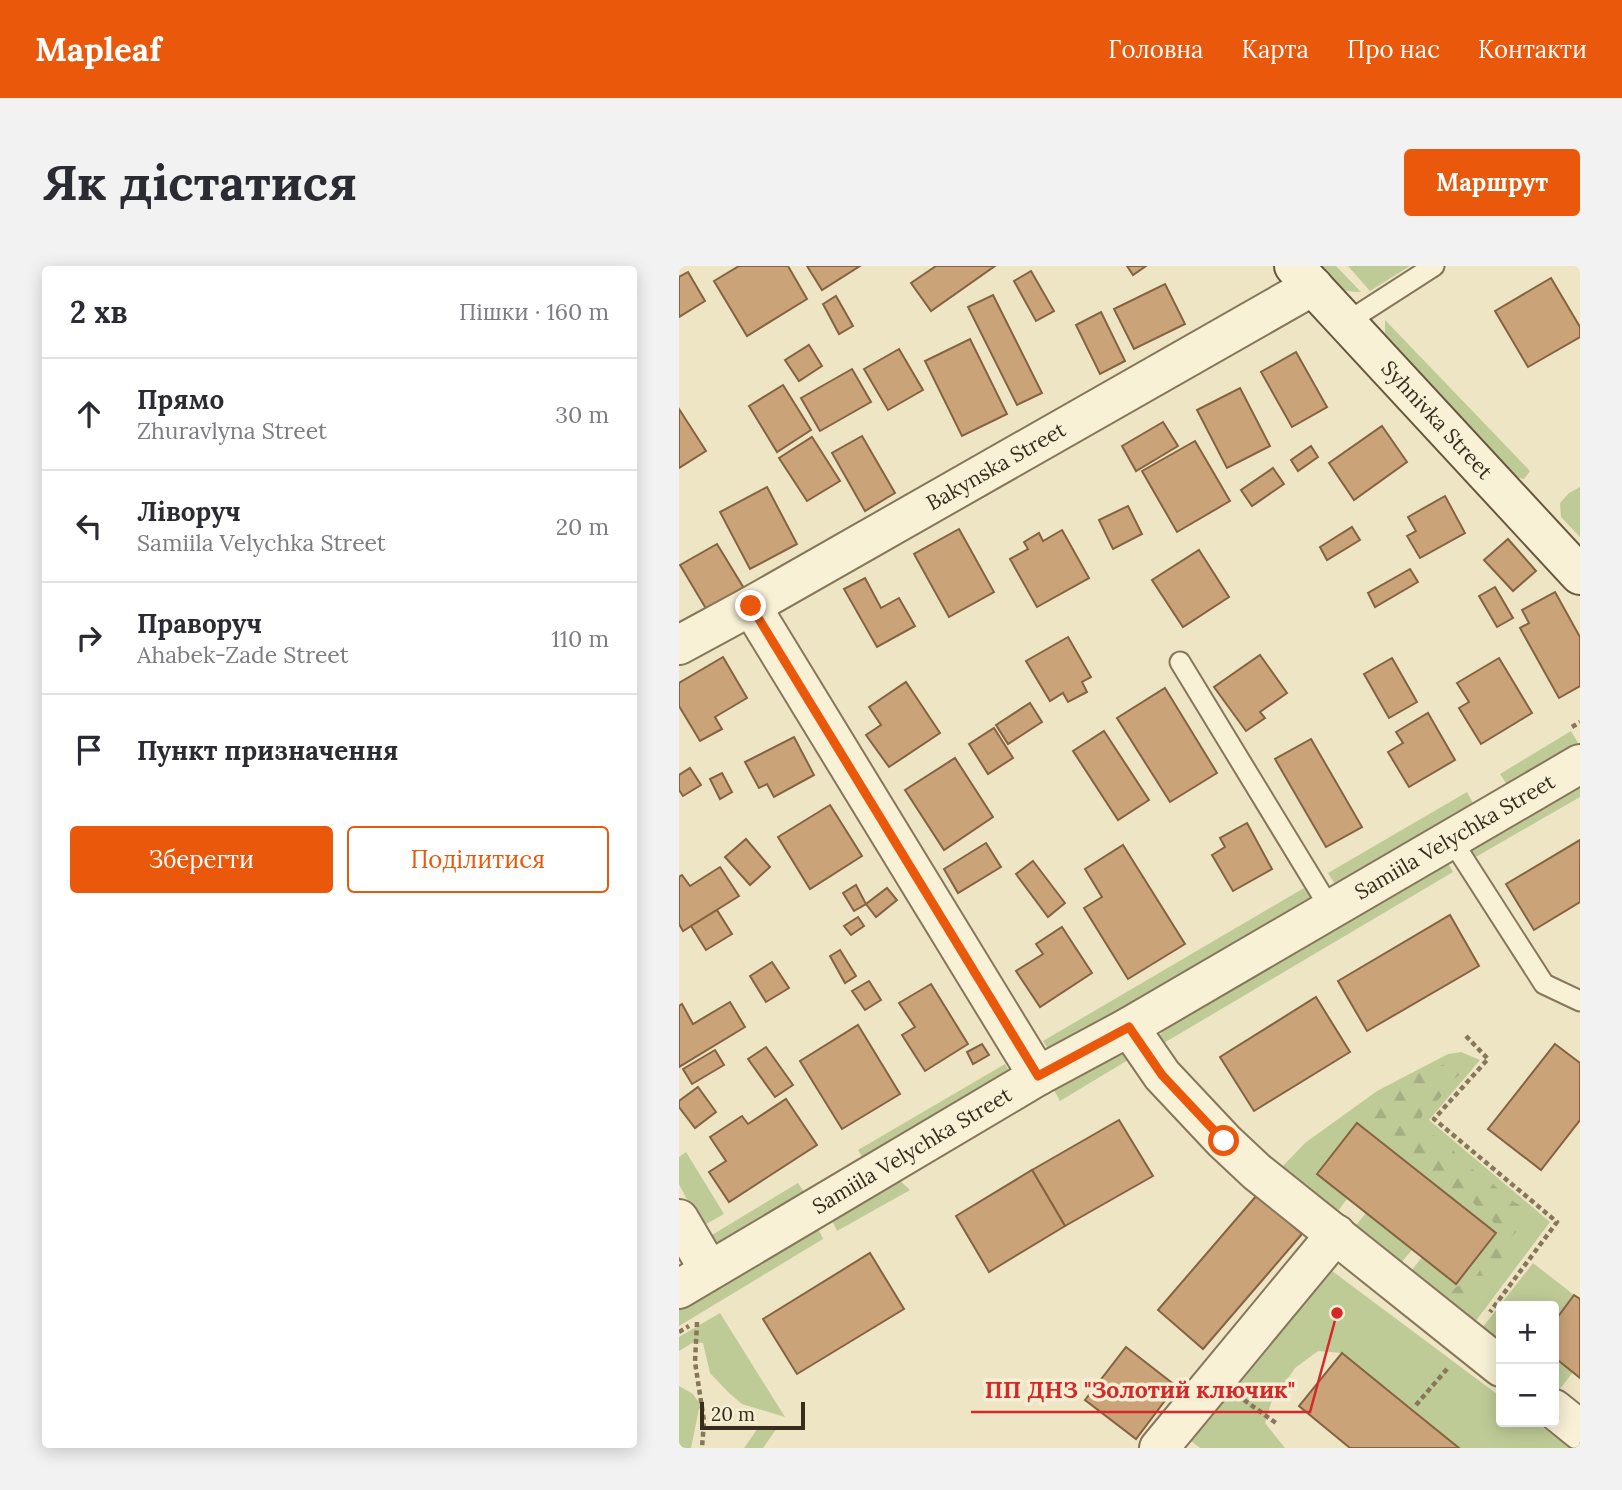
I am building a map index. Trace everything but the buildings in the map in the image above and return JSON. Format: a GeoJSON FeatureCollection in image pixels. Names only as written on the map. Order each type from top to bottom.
{"type":"FeatureCollection","features":[{"type":"Feature","properties":{"kind":"street","name":"Syhnivka Street"},"geometry":{"type":"LineString","coordinates":[[1304,276],[1580,575]]}},
{"type":"Feature","properties":{"kind":"street","name":"Bakynska Street"},"geometry":{"type":"LineString","coordinates":[[679,645],[751,606],[1304,276]]}},
{"type":"Feature","properties":{"kind":"street"},"geometry":{"type":"LineString","coordinates":[[751,606],[1038,1076]]}},
{"type":"Feature","properties":{"kind":"street","name":"Samiila Velychka Street"},"geometry":{"type":"LineString","coordinates":[[694,1279],[1038,1076],[1129,1027],[1580,764]]}},
{"type":"Feature","properties":{"kind":"street"},"geometry":{"type":"LineString","coordinates":[[1129,1027],[1162,1075],[1257,1172],[1497,1364]]}},
{"type":"Feature","properties":{"kind":"street"},"geometry":{"type":"LineString","coordinates":[[679,1219],[694,1279]]}},
{"type":"Feature","properties":{"kind":"street"},"geometry":{"type":"LineString","coordinates":[[1159,1448],[1336,1234]]}},
{"type":"Feature","properties":{"kind":"street"},"geometry":{"type":"LineString","coordinates":[[1559,1413],[1580,1430]]}},
{"type":"Feature","properties":{"kind":"lane"},"geometry":{"type":"LineString","coordinates":[[1346,322],[1434,266]]}},
{"type":"Feature","properties":{"kind":"lane","name":"Samiila Velychka Street"},"geometry":{"type":"LineString","coordinates":[[1180,662],[1331,910]]}},
{"type":"Feature","properties":{"kind":"lane"},"geometry":{"type":"LineString","coordinates":[[1451,839],[1544,984],[1580,1001]]}},
{"type":"Feature","properties":{"kind":"path"},"geometry":{"type":"LineString","coordinates":[[1416,1405],[1469,1341],[1557,1223],[1434,1119],[1488,1059],[1465,1036]]}},
{"type":"Feature","properties":{"kind":"path"},"geometry":{"type":"LineString","coordinates":[[697,1322],[695,1362],[704,1421],[702,1448]]}},
{"type":"Feature","properties":{"kind":"green space"},"geometry":{"type":"Polygon","coordinates":[[[1310,266],[1336,266],[1361,292],[1332,286],[1310,266]]]}},
{"type":"Feature","properties":{"kind":"green space"},"geometry":{"type":"Polygon","coordinates":[[[1348,266],[1410,266],[1370,291],[1348,266]]]}},
{"type":"Feature","properties":{"kind":"green space"},"geometry":{"type":"Polygon","coordinates":[[[1385,320],[1530,471],[1524,479],[1516,477],[1385,333],[1385,320]]]}},
{"type":"Feature","properties":{"kind":"green space"},"geometry":{"type":"Polygon","coordinates":[[[1580,487],[1580,537],[1561,517],[1560,503],[1569,493],[1580,487]]]}},
{"type":"Feature","properties":{"kind":"green space"},"geometry":{"type":"Polygon","coordinates":[[[1571,731],[1578,743],[1508,786],[1500,774],[1571,731]]]}},
{"type":"Feature","properties":{"kind":"green space"},"geometry":{"type":"Polygon","coordinates":[[[1580,782],[1580,797],[1474,858],[1466,849],[1580,782]]]}},
{"type":"Feature","properties":{"kind":"green space"},"geometry":{"type":"Polygon","coordinates":[[[1467,792],[1474,805],[1336,886],[1328,873],[1467,792]]]}},
{"type":"Feature","properties":{"kind":"green space"},"geometry":{"type":"Polygon","coordinates":[[[1447,861],[1453,872],[1162,1044],[1159,1043],[1160,1035],[1165,1029],[1447,861]]]}},
{"type":"Feature","properties":{"kind":"green space"},"geometry":{"type":"Polygon","coordinates":[[[1304,888],[1312,901],[1051,1053],[1043,1041],[1304,888]]]}},
{"type":"Feature","properties":{"kind":"green space"},"geometry":{"type":"Polygon","coordinates":[[[1461,1052],[1480,1060],[1429,1120],[1550,1222],[1475,1322],[1409,1274],[1422,1257],[1456,1284],[1496,1232],[1358,1123],[1317,1174],[1347,1199],[1335,1215],[1282,1172],[1282,1167],[1305,1143],[1377,1091],[1448,1054],[1461,1052]]]}},
{"type":"Feature","properties":{"kind":"green space"},"geometry":{"type":"Polygon","coordinates":[[[1111,1054],[1123,1055],[1128,1060],[1060,1101],[1054,1090],[1111,1054]]]}},
{"type":"Feature","properties":{"kind":"green space"},"geometry":{"type":"Polygon","coordinates":[[[1452,1062],[1464,1068],[1461,1074],[1439,1099],[1423,1111],[1420,1123],[1453,1150],[1463,1163],[1521,1206],[1528,1217],[1509,1241],[1489,1287],[1483,1294],[1463,1305],[1453,1300],[1448,1292],[1477,1275],[1495,1241],[1497,1227],[1470,1200],[1444,1187],[1428,1173],[1401,1142],[1364,1123],[1362,1112],[1368,1103],[1386,1095],[1422,1071],[1452,1062]]]}},
{"type":"Feature","properties":{"kind":"green space"},"geometry":{"type":"Polygon","coordinates":[[[1005,1064],[1011,1074],[864,1160],[858,1150],[1005,1064]]]}},
{"type":"Feature","properties":{"kind":"green space"},"geometry":{"type":"Polygon","coordinates":[[[686,1152],[724,1214],[701,1227],[679,1184],[679,1157],[686,1152]]]}},
{"type":"Feature","properties":{"kind":"green space"},"geometry":{"type":"Polygon","coordinates":[[[899,1180],[910,1190],[837,1231],[832,1220],[899,1180]]]}},
{"type":"Feature","properties":{"kind":"green space"},"geometry":{"type":"Polygon","coordinates":[[[798,1183],[804,1192],[719,1244],[707,1238],[798,1183]]]}},
{"type":"Feature","properties":{"kind":"green space"},"geometry":{"type":"Polygon","coordinates":[[[1366,1213],[1412,1250],[1399,1265],[1353,1229],[1366,1213]]]}},
{"type":"Feature","properties":{"kind":"green space"},"geometry":{"type":"Polygon","coordinates":[[[818,1228],[823,1239],[679,1326],[679,1308],[818,1228]]]}},
{"type":"Feature","properties":{"kind":"green space"},"geometry":{"type":"Polygon","coordinates":[[[1533,1263],[1574,1295],[1559,1315],[1559,1301],[1503,1301],[1533,1263]]]}},
{"type":"Feature","properties":{"kind":"green space"},"geometry":{"type":"Polygon","coordinates":[[[1324,1265],[1496,1393],[1496,1427],[1542,1427],[1571,1448],[1459,1448],[1342,1353],[1318,1351],[1295,1368],[1271,1403],[1265,1423],[1285,1448],[1200,1448],[1186,1437],[1324,1265]]]}},
{"type":"Feature","properties":{"kind":"green space"},"geometry":{"type":"Polygon","coordinates":[[[1496,1310],[1496,1339],[1482,1328],[1496,1310]]]}},
{"type":"Feature","properties":{"kind":"green space"},"geometry":{"type":"Polygon","coordinates":[[[720,1313],[785,1417],[742,1404],[729,1393],[710,1373],[703,1343],[694,1342],[679,1351],[679,1337],[720,1313]]]}},
{"type":"Feature","properties":{"kind":"green space"},"geometry":{"type":"Polygon","coordinates":[[[1559,1361],[1573,1372],[1559,1388],[1559,1361]]]}},
{"type":"Feature","properties":{"kind":"green space"},"geometry":{"type":"Polygon","coordinates":[[[679,1386],[693,1394],[700,1404],[691,1448],[679,1448],[679,1386]]]}},
{"type":"Feature","properties":{"kind":"green space"},"geometry":{"type":"Polygon","coordinates":[[[758,1428],[777,1428],[763,1448],[744,1448],[758,1428]]]}},
{"type":"Feature","properties":{"kind":"place","name":"ПП ДНЗ \"Золотий ключик\""},"geometry":{"type":"Point","coordinates":[1337,1313]}},
{"type":"Feature","properties":{"kind":"route"},"geometry":{"type":"LineString","coordinates":[[751,606],[1038,1076],[1129,1027],[1162,1075],[1224,1141]]}}]}
